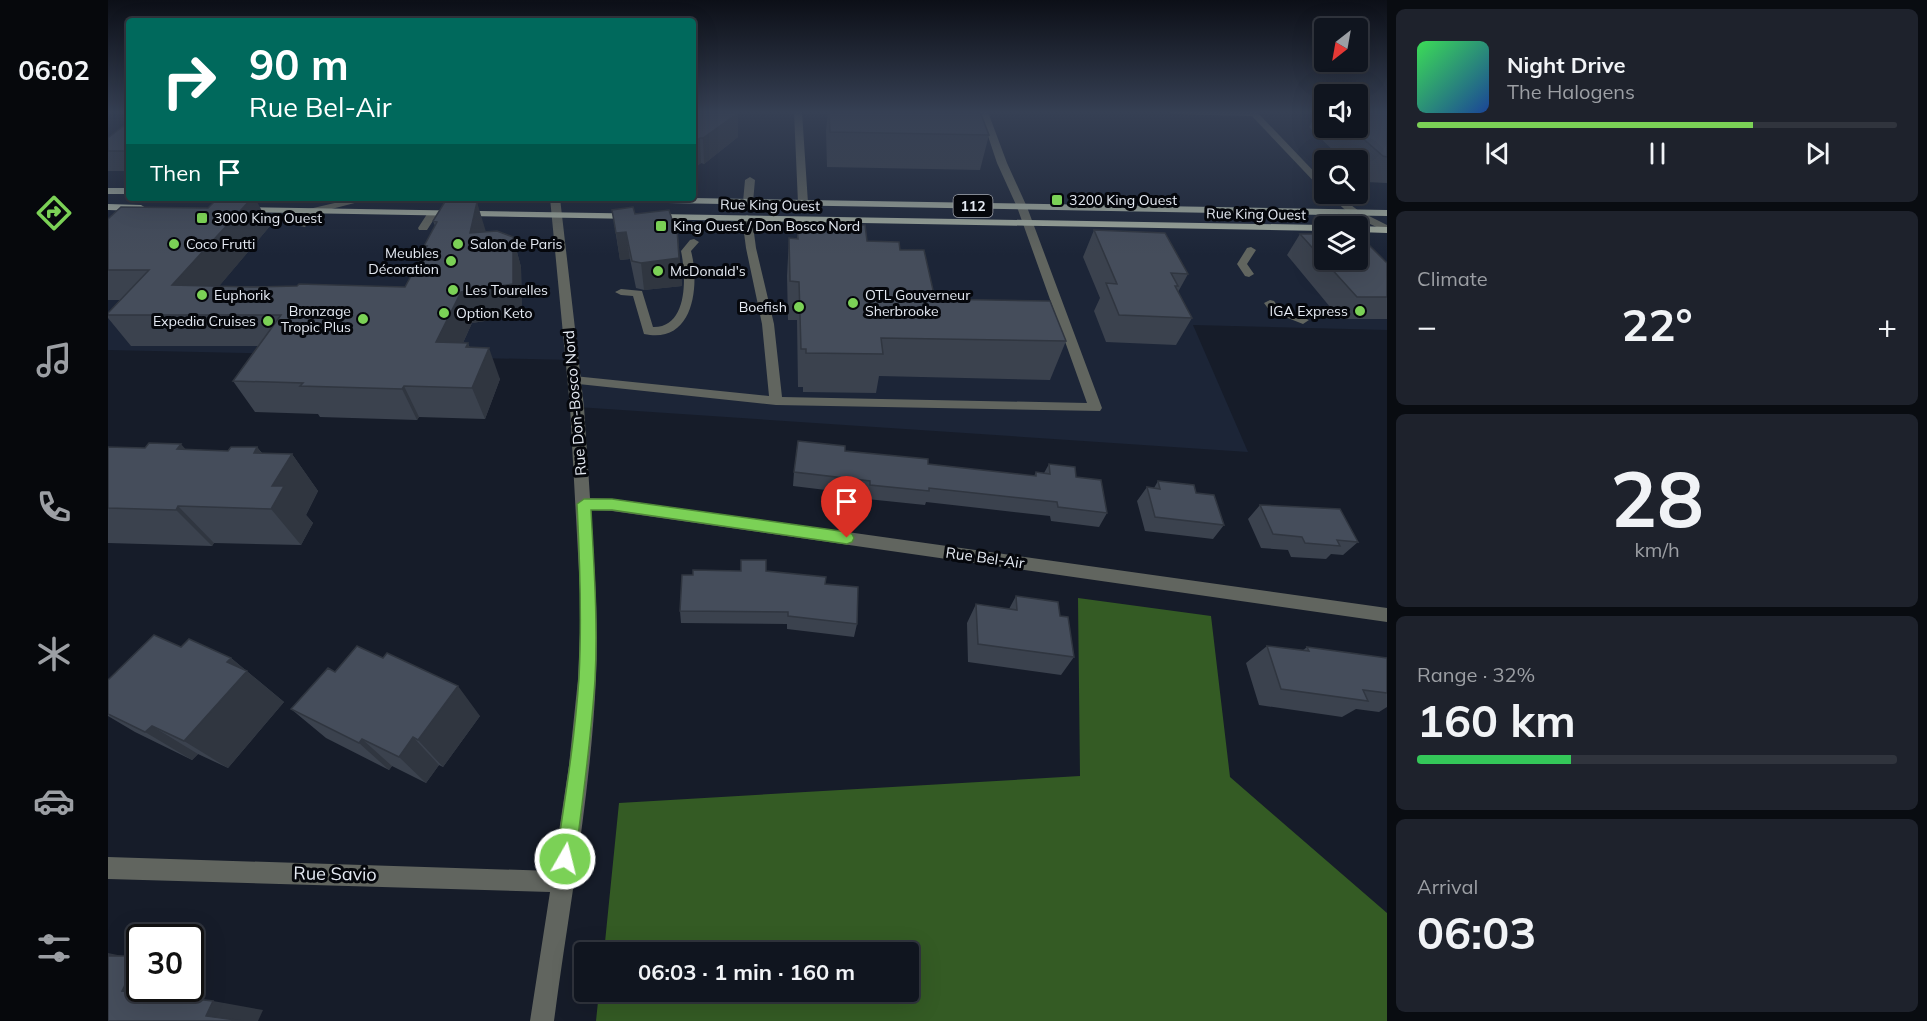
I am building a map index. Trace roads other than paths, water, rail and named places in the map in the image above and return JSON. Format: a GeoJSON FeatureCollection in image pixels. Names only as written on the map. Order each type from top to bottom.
{"type":"FeatureCollection","features":[{"type":"Feature","properties":{"kind":"main road"},"geometry":{"type":"LineString","coordinates":[[108,190],[126,191]]}},
{"type":"Feature","properties":{"kind":"main road","name":"Rue King Ouest"},"geometry":{"type":"LineString","coordinates":[[235,209],[433,213],[557,204],[748,202],[1387,213]]}},
{"type":"Feature","properties":{"kind":"main road","name":"Rue King Ouest"},"geometry":{"type":"LineString","coordinates":[[557,204],[747,218],[1314,228]]}},
{"type":"Feature","properties":{"kind":"main road"},"geometry":{"type":"LineString","coordinates":[[108,207],[155,208]]}},
{"type":"Feature","properties":{"kind":"main road"},"geometry":{"type":"LineString","coordinates":[[1368,229],[1387,230]]}},
{"type":"Feature","properties":{"kind":"street"},"geometry":{"type":"LineString","coordinates":[[801,160],[803,203]]}},
{"type":"Feature","properties":{"kind":"street"},"geometry":{"type":"LineString","coordinates":[[574,380],[776,401],[1095,408],[1003,160]]}},
{"type":"Feature","properties":{"kind":"street"},"geometry":{"type":"LineString","coordinates":[[1297,160],[1314,177]]}},
{"type":"Feature","properties":{"kind":"street"},"geometry":{"type":"LineString","coordinates":[[748,202],[750,180]]}},
{"type":"Feature","properties":{"kind":"street"},"geometry":{"type":"LineString","coordinates":[[301,225],[313,211],[356,201]]}},
{"type":"Feature","properties":{"kind":"street","name":"Rue Don-Bosco Nord"},"geometry":{"type":"LineString","coordinates":[[542,1021],[579,765],[587,679],[589,601],[584,504],[557,204]]}},
{"type":"Feature","properties":{"kind":"street"},"geometry":{"type":"LineString","coordinates":[[1344,204],[1355,213],[1387,230]]}},
{"type":"Feature","properties":{"kind":"street"},"geometry":{"type":"LineString","coordinates":[[423,228],[433,213]]}},
{"type":"Feature","properties":{"kind":"street"},"geometry":{"type":"LineString","coordinates":[[747,218],[751,248],[768,324],[776,401]]}},
{"type":"Feature","properties":{"kind":"street"},"geometry":{"type":"LineString","coordinates":[[621,292],[638,293],[648,331],[671,328],[680,320],[690,282],[686,251],[694,242]]}},
{"type":"Feature","properties":{"kind":"street"},"geometry":{"type":"LineString","coordinates":[[1249,274],[1242,264],[1251,250]]}},
{"type":"Feature","properties":{"kind":"street"},"geometry":{"type":"LineString","coordinates":[[1270,303],[1274,309],[1303,321]]}},
{"type":"Feature","properties":{"kind":"street","name":"Rue Bel-Air"},"geometry":{"type":"LineString","coordinates":[[584,504],[612,505],[1387,615]]}},
{"type":"Feature","properties":{"kind":"street","name":"Rue Savio"},"geometry":{"type":"LineString","coordinates":[[108,868],[562,882]]}},
{"type":"Feature","properties":{"kind":"place","name":"3200 King Ouest"},"geometry":{"type":"Point","coordinates":[1057,200]}},
{"type":"Feature","properties":{"kind":"place","name":"3000 King Ouest"},"geometry":{"type":"Point","coordinates":[202,218]}},
{"type":"Feature","properties":{"kind":"place","name":"King Ouest / Don Bosco Nord"},"geometry":{"type":"Point","coordinates":[661,226]}},
{"type":"Feature","properties":{"kind":"place","name":"Coco Frutti"},"geometry":{"type":"Point","coordinates":[174,244]}},
{"type":"Feature","properties":{"kind":"place","name":"Salon de Paris"},"geometry":{"type":"Point","coordinates":[458,244]}},
{"type":"Feature","properties":{"kind":"place","name":"Meubles Décoration"},"geometry":{"type":"Point","coordinates":[451,261]}},
{"type":"Feature","properties":{"kind":"place","name":"McDonald's"},"geometry":{"type":"Point","coordinates":[658,271]}},
{"type":"Feature","properties":{"kind":"place","name":"Les Tourelles"},"geometry":{"type":"Point","coordinates":[453,290]}},
{"type":"Feature","properties":{"kind":"place","name":"Euphorik"},"geometry":{"type":"Point","coordinates":[202,295]}},
{"type":"Feature","properties":{"kind":"place","name":"OTL Gouverneur Sherbrooke"},"geometry":{"type":"Point","coordinates":[853,303]}},
{"type":"Feature","properties":{"kind":"place","name":"Boefish"},"geometry":{"type":"Point","coordinates":[799,307]}},
{"type":"Feature","properties":{"kind":"place","name":"IGA Express"},"geometry":{"type":"Point","coordinates":[1360,311]}},
{"type":"Feature","properties":{"kind":"place","name":"Option Keto"},"geometry":{"type":"Point","coordinates":[444,313]}},
{"type":"Feature","properties":{"kind":"place","name":"Bronzage Tropic Plus"},"geometry":{"type":"Point","coordinates":[363,319]}},
{"type":"Feature","properties":{"kind":"place","name":"Expedia Cruises"},"geometry":{"type":"Point","coordinates":[268,321]}}]}
